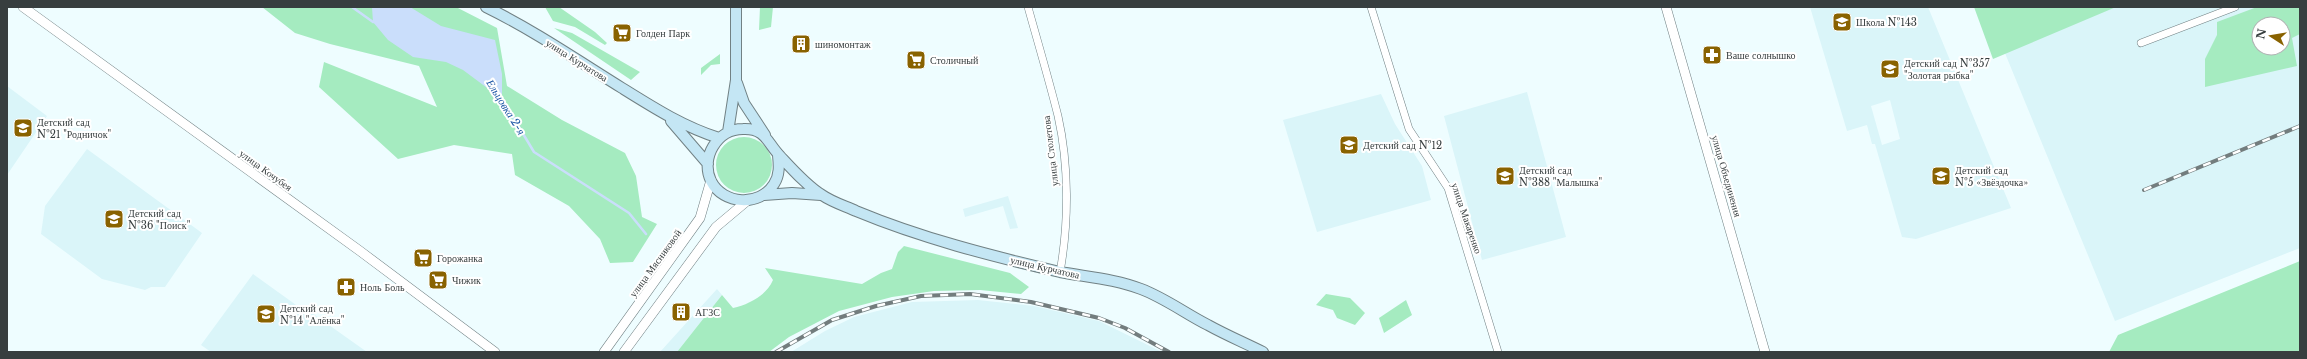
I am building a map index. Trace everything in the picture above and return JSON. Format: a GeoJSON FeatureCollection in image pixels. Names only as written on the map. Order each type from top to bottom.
{"type":"FeatureCollection","features":[{"type":"Feature","properties":{"kind":"main road","name":"улица Курчатова"},"geometry":{"type":"LineString","coordinates":[[486,7],[528,29],[666,115]]}},
{"type":"Feature","properties":{"kind":"main road"},"geometry":{"type":"LineString","coordinates":[[728,132],[736,80],[736,7]]}},
{"type":"Feature","properties":{"kind":"main road"},"geometry":{"type":"LineString","coordinates":[[736,80],[744,103],[765,135],[778,155],[779,170],[774,184],[764,195],[747,201],[732,199],[720,192],[711,180],[708,164],[709,154],[719,138],[728,132],[742,129],[753,130],[765,135]]}},
{"type":"Feature","properties":{"kind":"main road"},"geometry":{"type":"LineString","coordinates":[[666,115],[698,132],[719,138]]}},
{"type":"Feature","properties":{"kind":"main road"},"geometry":{"type":"LineString","coordinates":[[666,115],[708,164]]}},
{"type":"Feature","properties":{"kind":"main road","name":"улица Курчатова"},"geometry":{"type":"LineString","coordinates":[[778,155],[821,195]]}},
{"type":"Feature","properties":{"kind":"main road","name":"улица Курчатова"},"geometry":{"type":"LineString","coordinates":[[764,195],[792,193],[821,195],[899,228],[964,248],[1060,272],[1141,289],[1263,352]]}},
{"type":"Feature","properties":{"kind":"street","name":"улица Кочубея"},"geometry":{"type":"LineString","coordinates":[[23,7],[495,352]]}},
{"type":"Feature","properties":{"kind":"street","name":"улица Столетова"},"geometry":{"type":"LineString","coordinates":[[1028,7],[1058,118],[1062,147],[1066,198],[1064,247],[1060,272]]}},
{"type":"Feature","properties":{"kind":"street","name":"улица Макаренко"},"geometry":{"type":"LineString","coordinates":[[1371,7],[1409,129],[1448,188],[1498,352]]}},
{"type":"Feature","properties":{"kind":"street","name":"улица Объединения"},"geometry":{"type":"LineString","coordinates":[[1666,7],[1765,352]]}},
{"type":"Feature","properties":{"kind":"street"},"geometry":{"type":"LineString","coordinates":[[2141,42],[2235,7]]}},
{"type":"Feature","properties":{"kind":"street","name":"улица Мясниковой"},"geometry":{"type":"LineString","coordinates":[[604,352],[700,218],[711,180]]}},
{"type":"Feature","properties":{"kind":"street"},"geometry":{"type":"LineString","coordinates":[[624,352],[716,227],[747,201]]}},
{"type":"Feature","properties":{"kind":"shaded area"},"geometry":{"type":"Polygon","coordinates":[[[1810,7],[1928,7],[2011,208],[1916,239],[1902,237],[1875,144],[1872,144],[1867,125],[1847,131],[1810,7]],[[1890,100],[1871,106],[1882,145],[1900,139],[1890,100]]]}},
{"type":"Feature","properties":{"kind":"shaded area"},"geometry":{"type":"Polygon","coordinates":[[[1986,7],[2300,7],[2300,248],[2115,321],[1986,7]]]}},
{"type":"Feature","properties":{"kind":"shaded area","name":"Детский сад №21 \"Родничок\""},"geometry":{"type":"Polygon","coordinates":[[[7,86],[47,116],[7,175],[7,86]]]}},
{"type":"Feature","properties":{"kind":"shaded area","name":"Детский сад №388 \"Малышка\""},"geometry":{"type":"Polygon","coordinates":[[[1527,92],[1566,237],[1482,260],[1444,116],[1527,92]]]}},
{"type":"Feature","properties":{"kind":"shaded area","name":"Детский сад №12"},"geometry":{"type":"Polygon","coordinates":[[[1381,94],[1395,124],[1422,166],[1431,200],[1317,232],[1283,120],[1381,94]]]}},
{"type":"Feature","properties":{"kind":"shaded area","name":"Детский сад №36 \"Поиск\""},"geometry":{"type":"Polygon","coordinates":[[[87,149],[202,233],[165,287],[151,287],[145,290],[102,279],[41,234],[45,206],[87,149]]]}},
{"type":"Feature","properties":{"kind":"shaded area"},"geometry":{"type":"Polygon","coordinates":[[[1008,196],[1018,228],[1010,229],[1003,206],[965,217],[963,209],[1008,196]]]}},
{"type":"Feature","properties":{"kind":"shaded area","name":"Детский сад №14 \"Алёнка\""},"geometry":{"type":"Polygon","coordinates":[[[253,274],[310,315],[312,313],[367,352],[211,352],[201,345],[253,274]]]}},
{"type":"Feature","properties":{"kind":"shaded area"},"geometry":{"type":"Polygon","coordinates":[[[717,289],[722,295],[677,352],[660,352],[717,289]]]}},
{"type":"Feature","properties":{"kind":"shaded area"},"geometry":{"type":"Polygon","coordinates":[[[978,300],[1034,306],[1099,321],[1162,352],[791,352],[825,331],[854,317],[912,302],[978,300]]]}},
{"type":"Feature","properties":{"kind":"green space"},"geometry":{"type":"Polygon","coordinates":[[[262,7],[456,7],[497,28],[507,86],[562,120],[625,153],[636,176],[642,217],[657,224],[633,262],[610,263],[600,239],[569,206],[515,175],[512,154],[454,145],[398,159],[319,87],[324,62],[437,107],[419,66],[330,44],[295,33],[262,7]]]}},
{"type":"Feature","properties":{"kind":"green space"},"geometry":{"type":"Polygon","coordinates":[[[545,7],[559,7],[595,32],[607,43],[605,45],[575,27],[553,21],[545,7]]]}},
{"type":"Feature","properties":{"kind":"green space"},"geometry":{"type":"Polygon","coordinates":[[[760,7],[773,7],[771,27],[759,30],[760,7]]]}},
{"type":"Feature","properties":{"kind":"green space"},"geometry":{"type":"Polygon","coordinates":[[[1974,7],[2116,7],[1993,59],[1974,7]]]}},
{"type":"Feature","properties":{"kind":"green space"},"geometry":{"type":"Polygon","coordinates":[[[2257,7],[2300,7],[2300,34],[2292,38],[2297,66],[2205,87],[2205,59],[2217,35],[2217,22],[2257,7]]]}},
{"type":"Feature","properties":{"kind":"green space"},"geometry":{"type":"Polygon","coordinates":[[[554,28],[572,33],[640,72],[631,80],[554,28]]]}},
{"type":"Feature","properties":{"kind":"green space"},"geometry":{"type":"Polygon","coordinates":[[[720,54],[720,64],[711,65],[701,75],[701,68],[720,54]]]}},
{"type":"Feature","properties":{"kind":"green space"},"geometry":{"type":"Polygon","coordinates":[[[738,137],[750,137],[764,145],[772,159],[770,176],[764,185],[750,193],[738,193],[728,188],[721,181],[716,171],[716,159],[721,149],[728,142],[738,137]]]}},
{"type":"Feature","properties":{"kind":"green space"},"geometry":{"type":"Polygon","coordinates":[[[904,246],[1010,273],[1029,287],[1021,294],[980,290],[934,291],[892,297],[839,311],[789,337],[769,352],[677,352],[722,295],[733,308],[751,302],[766,291],[773,280],[765,268],[862,284],[881,273],[892,269],[898,252],[904,246]]]}},
{"type":"Feature","properties":{"kind":"green space"},"geometry":{"type":"Polygon","coordinates":[[[2300,261],[2300,352],[2109,352],[2118,335],[2300,261]]]}},
{"type":"Feature","properties":{"kind":"green space"},"geometry":{"type":"Polygon","coordinates":[[[1326,294],[1350,298],[1365,313],[1355,325],[1337,318],[1333,310],[1316,305],[1326,294]]]}},
{"type":"Feature","properties":{"kind":"green space"},"geometry":{"type":"Polygon","coordinates":[[[1406,300],[1412,315],[1384,333],[1379,318],[1406,300]]]}},
{"type":"Feature","properties":{"kind":"water"},"geometry":{"type":"Polygon","coordinates":[[[372,7],[410,7],[441,26],[495,40],[502,74],[502,99],[463,70],[446,62],[413,57],[388,40],[373,22],[372,7]]]}},
{"type":"Feature","properties":{"kind":"waterway","name":"Ельцовка 2-я"},"geometry":{"type":"LineString","coordinates":[[352,7],[373,22],[376,22]]}},
{"type":"Feature","properties":{"kind":"waterway","name":"Ельцовка 2-я"},"geometry":{"type":"LineString","coordinates":[[501,97],[534,152],[629,213],[646,234]]}},
{"type":"Feature","properties":{"kind":"railway"},"geometry":{"type":"LineString","coordinates":[[2144,190],[2300,126]]}},
{"type":"Feature","properties":{"kind":"railway"},"geometry":{"type":"LineString","coordinates":[[776,352],[832,320],[876,306],[921,296],[970,294],[1031,302],[1099,318],[1125,328],[1169,352]]}},
{"type":"Feature","properties":{"kind":"place","name":"Школа №143"},"geometry":{"type":"Point","coordinates":[1842,22]}},
{"type":"Feature","properties":{"kind":"place","name":"Голден Парк"},"geometry":{"type":"Point","coordinates":[622,33]}},
{"type":"Feature","properties":{"kind":"place","name":"шиномонтаж"},"geometry":{"type":"Point","coordinates":[801,44]}},
{"type":"Feature","properties":{"kind":"place","name":"Ваше солнышко"},"geometry":{"type":"Point","coordinates":[1712,55]}},
{"type":"Feature","properties":{"kind":"place","name":"Столичный"},"geometry":{"type":"Point","coordinates":[916,60]}},
{"type":"Feature","properties":{"kind":"place","name":"Детский сад №357 \"Золотая рыбка\""},"geometry":{"type":"Point","coordinates":[1890,69]}},
{"type":"Feature","properties":{"kind":"place","name":"Детский сад №21 \"Родничок\""},"geometry":{"type":"Point","coordinates":[23,128]}},
{"type":"Feature","properties":{"kind":"place","name":"Детский сад №12"},"geometry":{"type":"Point","coordinates":[1349,145]}},
{"type":"Feature","properties":{"kind":"place","name":"Детский сад №388 \"Малышка\""},"geometry":{"type":"Point","coordinates":[1505,176]}},
{"type":"Feature","properties":{"kind":"place","name":"Детский сад №5 «Звёздочка»"},"geometry":{"type":"Point","coordinates":[1941,176]}},
{"type":"Feature","properties":{"kind":"place","name":"Детский сад №36 \"Поиск\""},"geometry":{"type":"Point","coordinates":[114,219]}},
{"type":"Feature","properties":{"kind":"place","name":"Горожанка"},"geometry":{"type":"Point","coordinates":[423,258]}},
{"type":"Feature","properties":{"kind":"place","name":"Чижик"},"geometry":{"type":"Point","coordinates":[438,280]}},
{"type":"Feature","properties":{"kind":"place","name":"Ноль Боль"},"geometry":{"type":"Point","coordinates":[346,287]}},
{"type":"Feature","properties":{"kind":"place","name":"АГЗС"},"geometry":{"type":"Point","coordinates":[681,312]}},
{"type":"Feature","properties":{"kind":"place","name":"Детский сад №14 \"Алёнка\""},"geometry":{"type":"Point","coordinates":[266,314]}}]}
